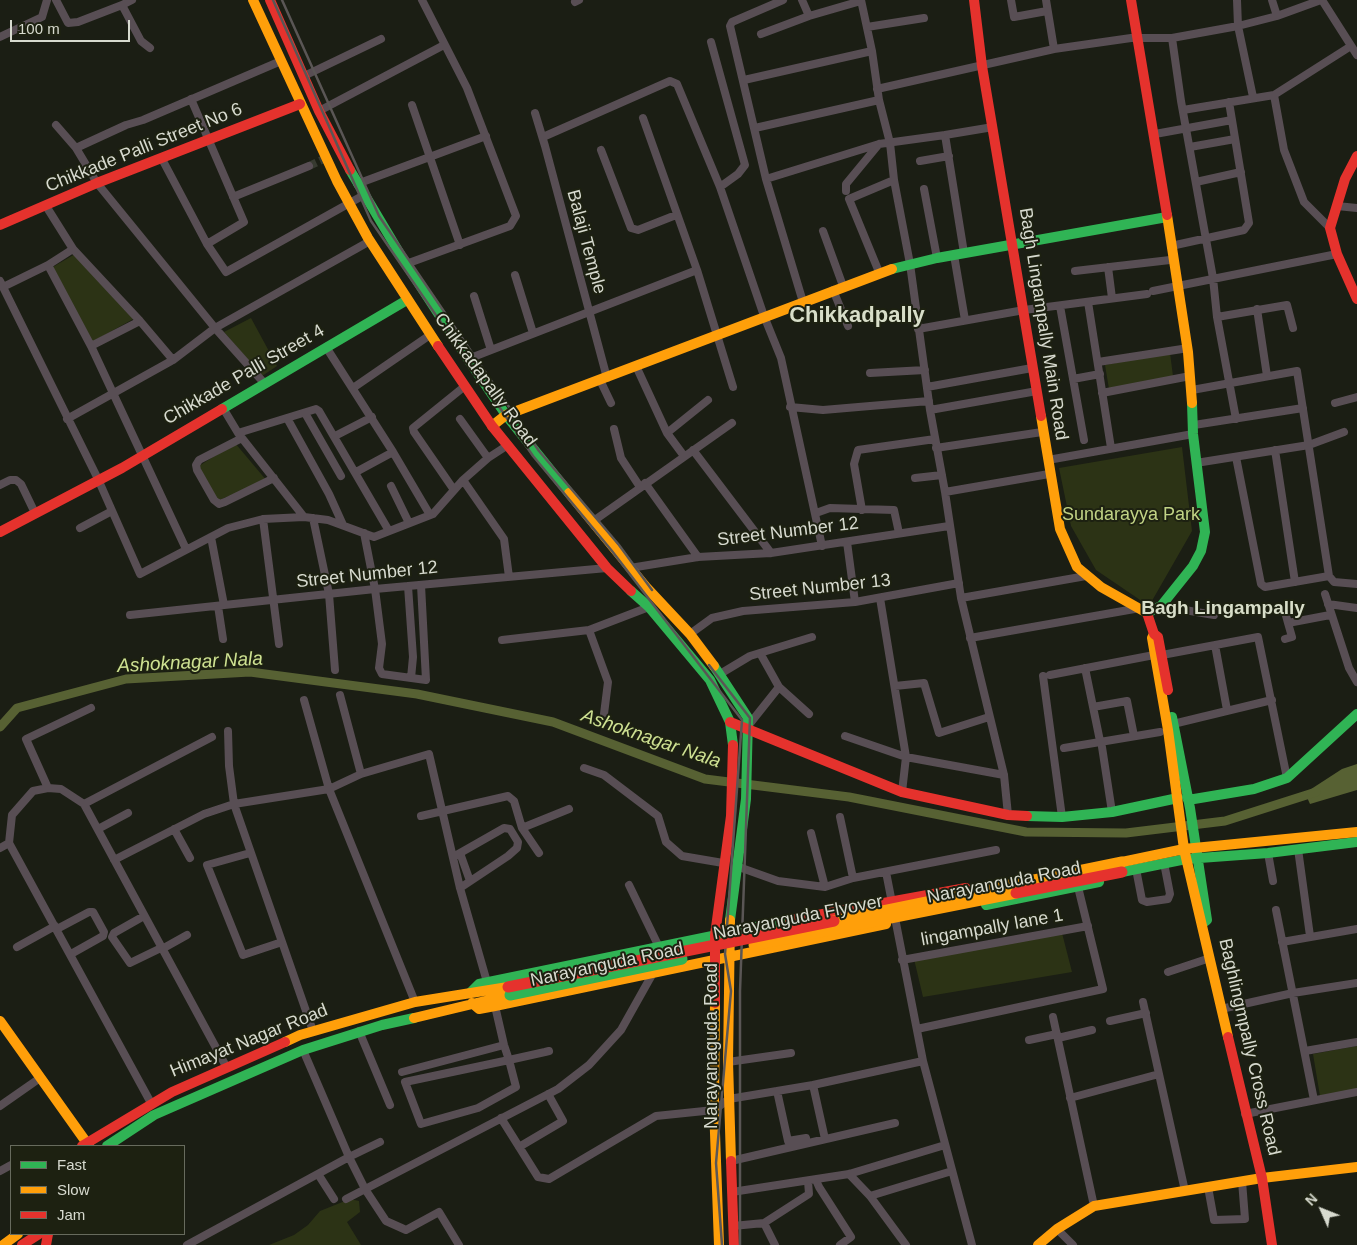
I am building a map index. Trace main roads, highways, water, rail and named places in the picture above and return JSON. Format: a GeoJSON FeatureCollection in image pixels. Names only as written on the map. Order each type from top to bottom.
{"type":"FeatureCollection","features":[{"type":"Feature","properties":{"kind":"waterway","name":"Ashoknagar Nala"},"geometry":{"type":"LineString","coordinates":[[0,727],[17,708],[126,679],[250,672],[417,694],[553,722],[705,779],[849,797],[1026,832],[1126,833],[1225,821],[1316,792]]}},
{"type":"Feature","properties":{"kind":"tunnel"},"geometry":{"type":"LineString","coordinates":[[309,166],[326,158]]}},
{"type":"Feature","properties":{"kind":"railway"},"geometry":{"type":"LineString","coordinates":[[273,0],[371,221],[533,456],[612,551],[742,720],[725,954],[731,991],[716,1163],[722,1245]]}},
{"type":"Feature","properties":{"kind":"railway"},"geometry":{"type":"LineString","coordinates":[[282,0],[379,216],[539,451],[619,545],[652,590]]}},
{"type":"Feature","properties":{"kind":"railway"},"geometry":{"type":"LineString","coordinates":[[709,665],[750,718],[740,991],[740,1245]]}},
{"type":"Feature","properties":{"kind":"district","name":"Chikkadpally"},"geometry":{"type":"Point","coordinates":[857,316]}},
{"type":"Feature","properties":{"kind":"district","name":"Bagh Lingampally"},"geometry":{"type":"Point","coordinates":[1223,609]}},
{"type":"Feature","properties":{"kind":"park label","name":"Sundarayya Park"},"geometry":{"type":"Point","coordinates":[1131,515]}}]}
